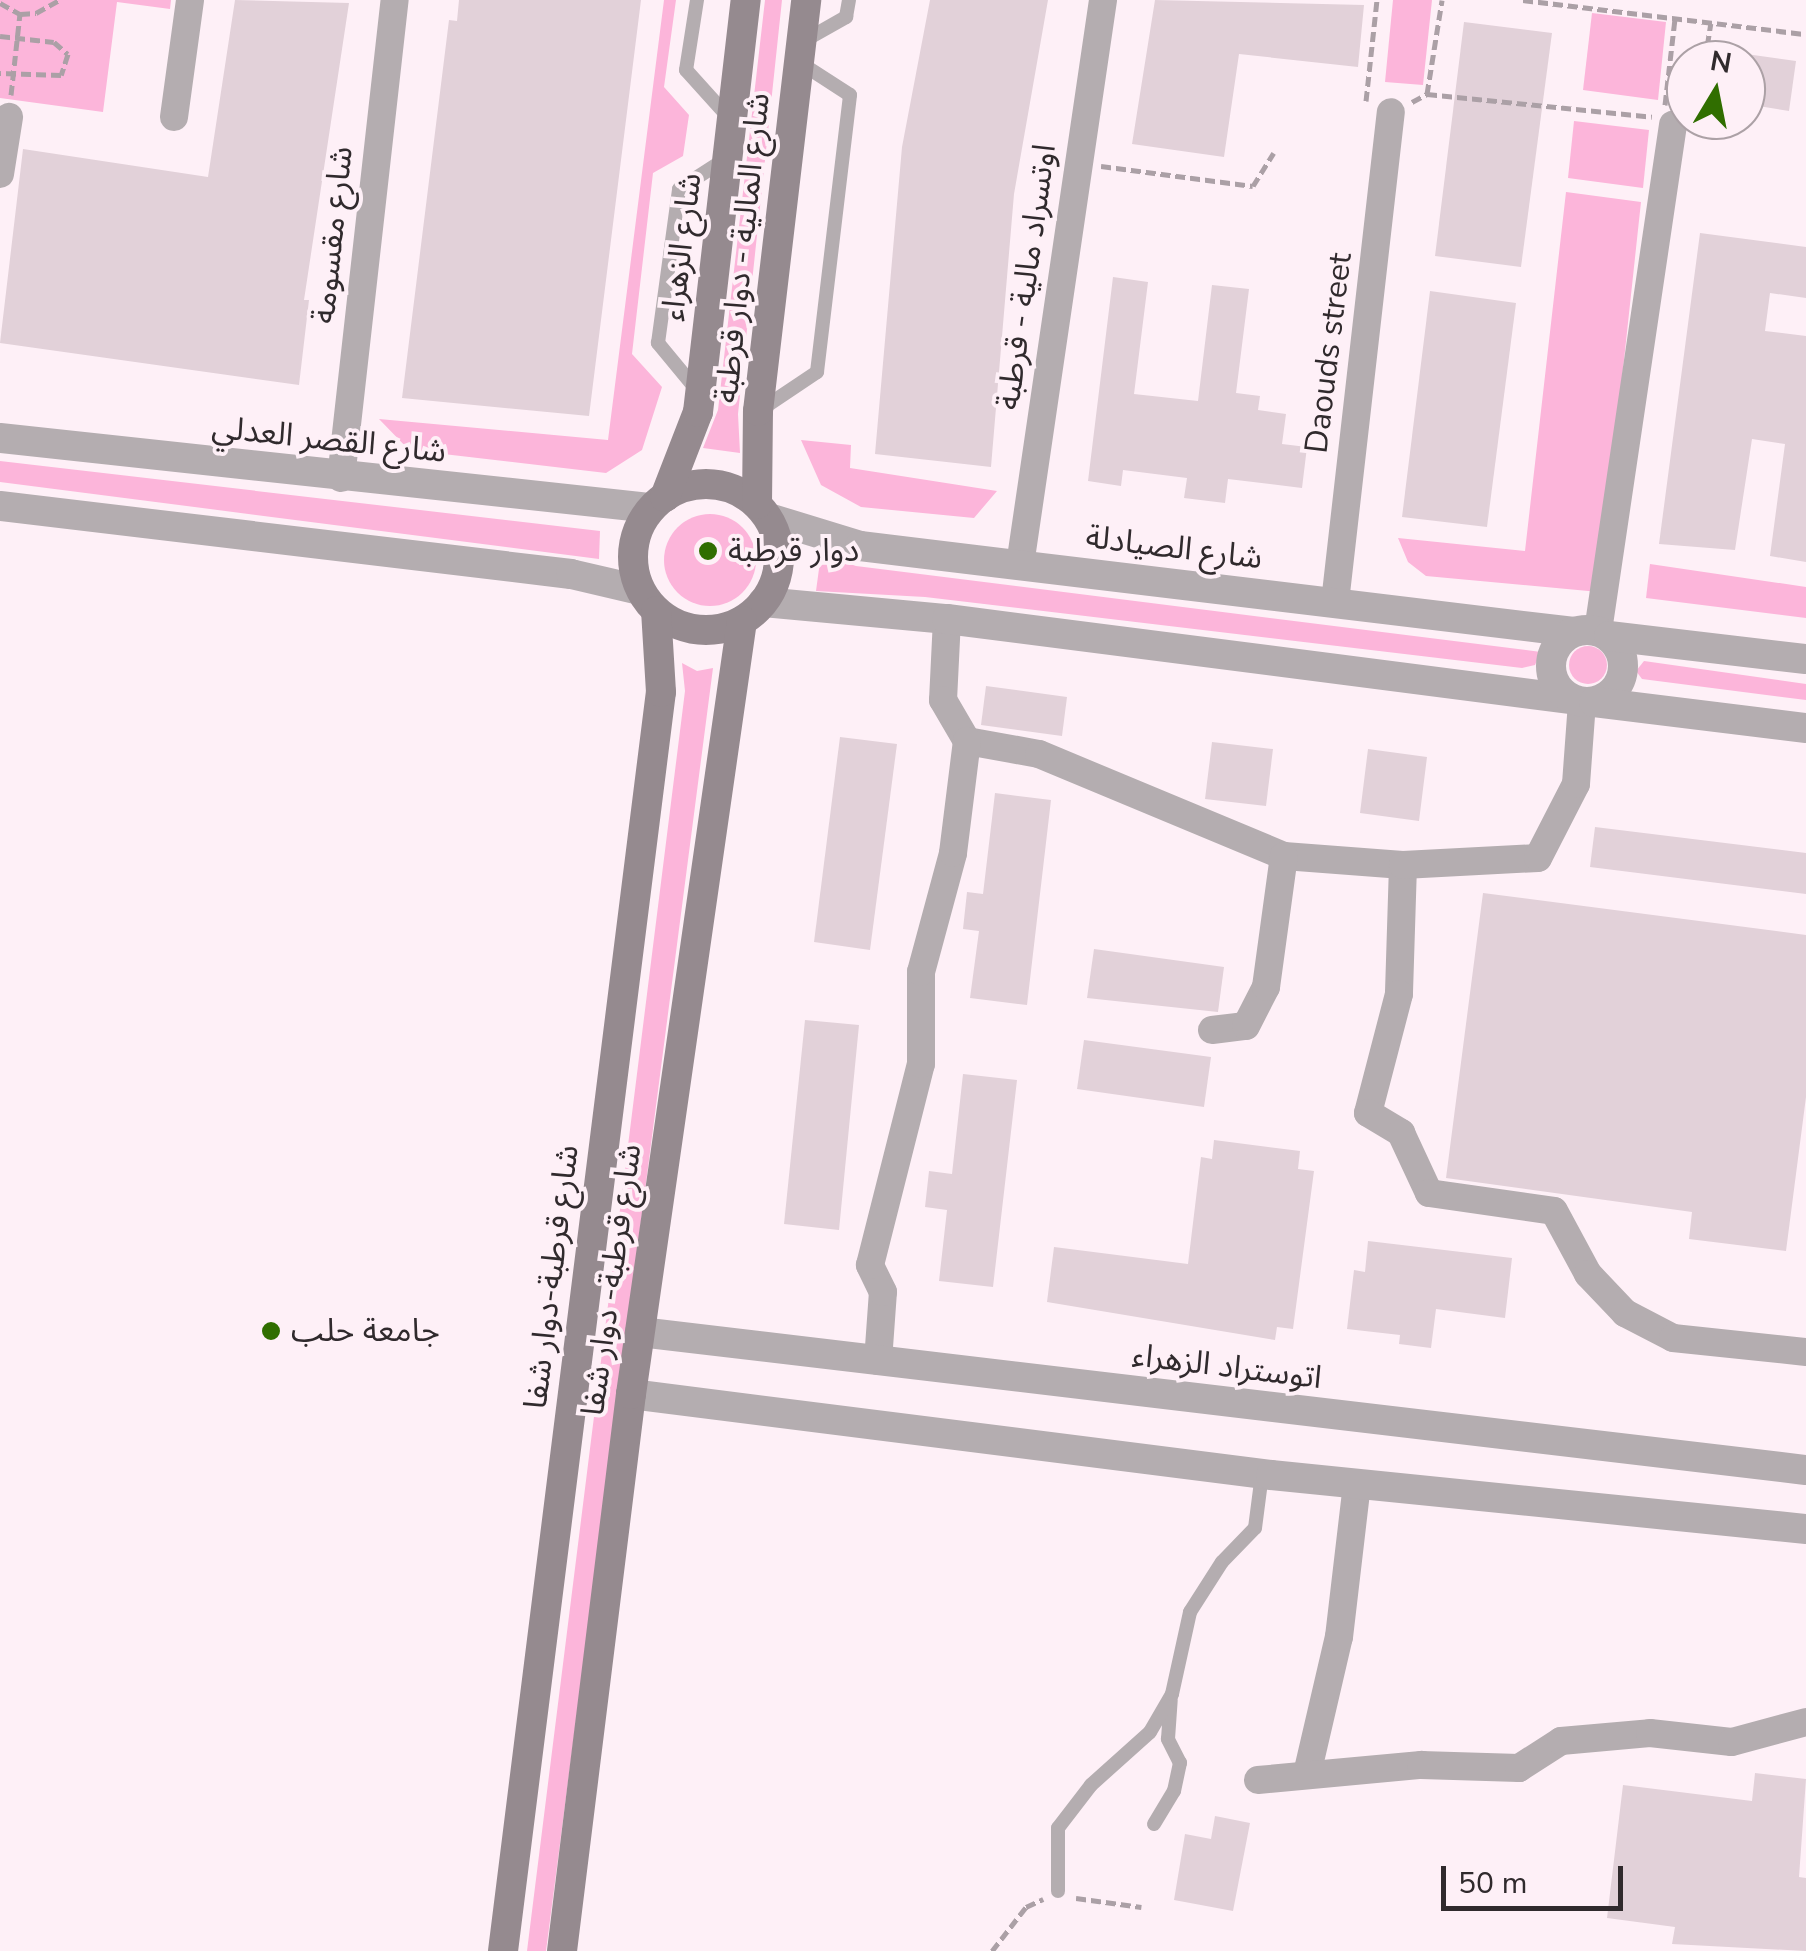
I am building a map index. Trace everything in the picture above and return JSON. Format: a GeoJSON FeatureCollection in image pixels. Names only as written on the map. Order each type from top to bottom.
{"type":"FeatureCollection","features":[{"type":"Feature","properties":{"kind":"main road","name":"شارع الزهراء"},"geometry":{"type":"LineString","coordinates":[[658,503],[700,393],[746,0]]}},
{"type":"Feature","properties":{"kind":"main road","name":"شارع المالية - دوار قرطبة"},"geometry":{"type":"LineString","coordinates":[[763,511],[758,411],[806,0]]}},
{"type":"Feature","properties":{"kind":"main road"},"geometry":{"type":"LineString","coordinates":[[712,484],[763,511],[778,546],[777,576],[752,611],[697,630],[648,600],[632,548],[658,503],[712,484]]}},
{"type":"Feature","properties":{"kind":"main road","name":"شارع قرطبة-دوار شفا"},"geometry":{"type":"LineString","coordinates":[[503,1951],[661,692],[648,600]]}},
{"type":"Feature","properties":{"kind":"main road","name":"شارع قرطبة- دوار شفا"},"geometry":{"type":"LineString","coordinates":[[562,1951],[631,1394],[752,611]]}},
{"type":"Feature","properties":{"kind":"street"},"geometry":{"type":"LineString","coordinates":[[174,117],[190,0]]}},
{"type":"Feature","properties":{"kind":"street","name":"شارع مقسومة"},"geometry":{"type":"LineString","coordinates":[[341,478],[395,0]]}},
{"type":"Feature","properties":{"kind":"street","name":"اوتسراد مالية - قرطبة"},"geometry":{"type":"LineString","coordinates":[[1020,565],[1104,0]]}},
{"type":"Feature","properties":{"kind":"street","name":"Daouds street"},"geometry":{"type":"LineString","coordinates":[[1336,602],[1378,110]]}},
{"type":"Feature","properties":{"kind":"street"},"geometry":{"type":"LineString","coordinates":[[0,174],[10,117]]}},
{"type":"Feature","properties":{"kind":"street"},"geometry":{"type":"LineString","coordinates":[[1594,633],[1670,140]]}},
{"type":"Feature","properties":{"kind":"street","name":"شارع القصر العدلي"},"geometry":{"type":"LineString","coordinates":[[0,438],[341,478],[658,503]]}},
{"type":"Feature","properties":{"kind":"street"},"geometry":{"type":"LineString","coordinates":[[0,506],[572,574],[648,600]]}},
{"type":"Feature","properties":{"kind":"street","name":"شارع الصيادلة"},"geometry":{"type":"LineString","coordinates":[[763,511],[860,546],[1806,659]]}},
{"type":"Feature","properties":{"kind":"street"},"geometry":{"type":"LineString","coordinates":[[752,611],[946,618],[1806,728]]}},
{"type":"Feature","properties":{"kind":"street"},"geometry":{"type":"LineString","coordinates":[[878,1361],[883,1292],[870,1265],[922,1064],[921,972],[953,853],[967,741],[943,700],[946,618]]}},
{"type":"Feature","properties":{"kind":"street"},"geometry":{"type":"LineString","coordinates":[[1583,701],[1622,680],[1623,656],[1594,633]]}},
{"type":"Feature","properties":{"kind":"street"},"geometry":{"type":"LineString","coordinates":[[1583,701],[1554,682],[1551,658],[1594,633]]}},
{"type":"Feature","properties":{"kind":"street"},"geometry":{"type":"LineString","coordinates":[[967,741],[1039,754],[1284,856],[1403,865],[1538,858],[1576,784],[1583,701]]}},
{"type":"Feature","properties":{"kind":"street"},"geometry":{"type":"LineString","coordinates":[[1212,1030],[1246,1026],[1266,987],[1284,856]]}},
{"type":"Feature","properties":{"kind":"street"},"geometry":{"type":"LineString","coordinates":[[1403,865],[1399,994],[1368,1113],[1401,1132],[1429,1193],[1554,1211],[1600,1287],[1625,1313],[1673,1338],[1806,1352]]}},
{"type":"Feature","properties":{"kind":"street","name":"اتوستراد الزهراء"},"geometry":{"type":"LineString","coordinates":[[640,1332],[1806,1470]]}},
{"type":"Feature","properties":{"kind":"street"},"geometry":{"type":"LineString","coordinates":[[631,1394],[1262,1474],[1806,1529]]}},
{"type":"Feature","properties":{"kind":"street"},"geometry":{"type":"LineString","coordinates":[[1306,1774],[1340,1637],[1357,1484]]}},
{"type":"Feature","properties":{"kind":"street"},"geometry":{"type":"LineString","coordinates":[[1258,1780],[1421,1765],[1519,1768],[1561,1741],[1650,1733],[1732,1742],[1806,1722]]}},
{"type":"Feature","properties":{"kind":"lane"},"geometry":{"type":"LineString","coordinates":[[697,0],[686,70],[732,121]]}},
{"type":"Feature","properties":{"kind":"lane"},"geometry":{"type":"LineString","coordinates":[[758,411],[817,372],[850,95],[800,52],[846,16],[848,0]]}},
{"type":"Feature","properties":{"kind":"lane"},"geometry":{"type":"LineString","coordinates":[[700,393],[658,344],[679,189],[727,158]]}},
{"type":"Feature","properties":{"kind":"lane"},"geometry":{"type":"LineString","coordinates":[[1154,1824],[1174,1791],[1180,1763],[1168,1739],[1172,1694],[1190,1612],[1222,1562],[1255,1528],[1262,1474]]}},
{"type":"Feature","properties":{"kind":"lane"},"geometry":{"type":"LineString","coordinates":[[1058,1891],[1058,1828],[1091,1785],[1150,1732],[1172,1694]]}},
{"type":"Feature","properties":{"kind":"path"},"geometry":{"type":"LineString","coordinates":[[0,3],[20,14],[59,0]]}},
{"type":"Feature","properties":{"kind":"path"},"geometry":{"type":"LineString","coordinates":[[1377,0],[1378,110],[1427,94],[1636,120],[1664,116],[1675,18]]}},
{"type":"Feature","properties":{"kind":"path"},"geometry":{"type":"LineString","coordinates":[[1427,94],[1442,0]]}},
{"type":"Feature","properties":{"kind":"path"},"geometry":{"type":"LineString","coordinates":[[1523,0],[1806,34]]}},
{"type":"Feature","properties":{"kind":"path"},"geometry":{"type":"LineString","coordinates":[[10,117],[20,14]]}},
{"type":"Feature","properties":{"kind":"path"},"geometry":{"type":"LineString","coordinates":[[1709,40],[1711,23]]}},
{"type":"Feature","properties":{"kind":"path"},"geometry":{"type":"LineString","coordinates":[[0,36],[54,42],[68,54],[67,66],[49,78],[0,73]]}},
{"type":"Feature","properties":{"kind":"path"},"geometry":{"type":"LineString","coordinates":[[1078,163],[1253,186],[1274,153]]}},
{"type":"Feature","properties":{"kind":"shaded area"},"geometry":{"type":"Polygon","coordinates":[[[0,0],[171,0],[170,9],[117,2],[103,112],[0,98],[0,0]]]}},
{"type":"Feature","properties":{"kind":"shaded area"},"geometry":{"type":"Polygon","coordinates":[[[664,0],[676,0],[664,87],[689,115],[683,156],[653,173],[632,354],[662,387],[642,450],[606,473],[409,450],[379,419],[608,440],[664,0]]]}},
{"type":"Feature","properties":{"kind":"shaded area"},"geometry":{"type":"Polygon","coordinates":[[[765,0],[782,0],[738,414],[740,453],[703,448],[718,410],[765,0]]]}},
{"type":"Feature","properties":{"kind":"shaded area"},"geometry":{"type":"Polygon","coordinates":[[[1393,0],[1432,0],[1423,85],[1385,82],[1393,0]]]}},
{"type":"Feature","properties":{"kind":"shaded area"},"geometry":{"type":"Polygon","coordinates":[[[1592,13],[1666,22],[1658,100],[1583,90],[1592,13]]]}},
{"type":"Feature","properties":{"kind":"shaded area"},"geometry":{"type":"Polygon","coordinates":[[[1574,121],[1649,130],[1643,188],[1568,178],[1574,121]]]}},
{"type":"Feature","properties":{"kind":"shaded area"},"geometry":{"type":"Polygon","coordinates":[[[1566,192],[1641,202],[1599,592],[1426,576],[1408,562],[1398,538],[1525,551],[1566,192]]]}},
{"type":"Feature","properties":{"kind":"shaded area"},"geometry":{"type":"Polygon","coordinates":[[[801,440],[851,445],[850,468],[997,491],[974,518],[861,507],[821,485],[801,440]]]}},
{"type":"Feature","properties":{"kind":"shaded area"},"geometry":{"type":"Polygon","coordinates":[[[0,461],[600,531],[599,559],[0,482],[0,461]]]}},
{"type":"Feature","properties":{"kind":"shaded area"},"geometry":{"type":"Polygon","coordinates":[[[710,514],[728,517],[743,527],[753,542],[753,578],[743,593],[728,603],[710,606],[692,603],[677,593],[667,578],[664,560],[667,542],[677,527],[692,517],[710,514]]]}},
{"type":"Feature","properties":{"kind":"shaded area"},"geometry":{"type":"Polygon","coordinates":[[[821,554],[856,566],[1541,652],[1535,665],[1522,668],[925,597],[816,591],[821,554]]]}},
{"type":"Feature","properties":{"kind":"shaded area"},"geometry":{"type":"Polygon","coordinates":[[[1650,564],[1806,587],[1806,618],[1646,598],[1650,564]]]}},
{"type":"Feature","properties":{"kind":"shaded area"},"geometry":{"type":"Polygon","coordinates":[[[1588,646],[1602,651],[1607,665],[1602,679],[1588,684],[1574,679],[1569,665],[1574,651],[1588,646]]]}},
{"type":"Feature","properties":{"kind":"shaded area"},"geometry":{"type":"Polygon","coordinates":[[[1644,661],[1806,684],[1806,700],[1642,679],[1636,671],[1644,661]]]}},
{"type":"Feature","properties":{"kind":"shaded area"},"geometry":{"type":"Polygon","coordinates":[[[682,663],[697,671],[713,668],[546,1951],[527,1951],[685,691],[682,663]]]}},
{"type":"Feature","properties":{"kind":"building"},"geometry":{"type":"Polygon","coordinates":[[[235,0],[349,3],[304,300],[309,300],[299,385],[0,343],[23,149],[208,177],[235,0]]]}},
{"type":"Feature","properties":{"kind":"building"},"geometry":{"type":"Polygon","coordinates":[[[459,0],[641,0],[589,416],[402,398],[449,20],[457,21],[459,0]]]}},
{"type":"Feature","properties":{"kind":"building"},"geometry":{"type":"Polygon","coordinates":[[[930,0],[1048,0],[1014,194],[991,467],[875,454],[902,147],[930,0]]]}},
{"type":"Feature","properties":{"kind":"building"},"geometry":{"type":"Polygon","coordinates":[[[1155,0],[1364,5],[1358,67],[1239,54],[1224,157],[1132,144],[1155,0]]]}},
{"type":"Feature","properties":{"kind":"building"},"geometry":{"type":"Polygon","coordinates":[[[1464,22],[1552,33],[1521,267],[1435,256],[1464,22]]]}},
{"type":"Feature","properties":{"kind":"building"},"geometry":{"type":"Polygon","coordinates":[[[1766,57],[1796,61],[1789,111],[1766,107],[1766,57]]]}},
{"type":"Feature","properties":{"kind":"building"},"geometry":{"type":"Polygon","coordinates":[[[1700,233],[1806,247],[1806,298],[1770,293],[1765,331],[1806,336],[1806,562],[1770,556],[1785,444],[1752,439],[1735,550],[1659,544],[1700,233]]]}},
{"type":"Feature","properties":{"kind":"building"},"geometry":{"type":"Polygon","coordinates":[[[1113,277],[1148,282],[1134,394],[1198,401],[1212,285],[1249,289],[1236,393],[1260,396],[1258,410],[1286,414],[1282,444],[1307,447],[1302,488],[1228,479],[1225,503],[1184,498],[1187,478],[1123,470],[1121,486],[1088,481],[1113,277]]]}},
{"type":"Feature","properties":{"kind":"building"},"geometry":{"type":"Polygon","coordinates":[[[1430,291],[1516,303],[1487,527],[1402,517],[1430,291]]]}},
{"type":"Feature","properties":{"kind":"building"},"geometry":{"type":"Polygon","coordinates":[[[986,686],[1067,697],[1062,736],[981,725],[986,686]]]}},
{"type":"Feature","properties":{"kind":"building"},"geometry":{"type":"Polygon","coordinates":[[[840,737],[897,744],[870,950],[814,942],[840,737]]]}},
{"type":"Feature","properties":{"kind":"building"},"geometry":{"type":"Polygon","coordinates":[[[1212,742],[1273,749],[1266,806],[1205,799],[1212,742]]]}},
{"type":"Feature","properties":{"kind":"building"},"geometry":{"type":"Polygon","coordinates":[[[1368,749],[1427,757],[1419,821],[1360,813],[1368,749]]]}},
{"type":"Feature","properties":{"kind":"building"},"geometry":{"type":"Polygon","coordinates":[[[995,793],[1051,800],[1027,1005],[970,998],[979,931],[963,929],[967,892],[983,894],[995,793]]]}},
{"type":"Feature","properties":{"kind":"building"},"geometry":{"type":"Polygon","coordinates":[[[1595,827],[1806,853],[1806,894],[1590,867],[1595,827]]]}},
{"type":"Feature","properties":{"kind":"building"},"geometry":{"type":"Polygon","coordinates":[[[1483,893],[1806,935],[1806,1097],[1786,1251],[1689,1239],[1692,1212],[1446,1178],[1483,893]]]}},
{"type":"Feature","properties":{"kind":"building"},"geometry":{"type":"Polygon","coordinates":[[[1094,949],[1224,967],[1218,1012],[1087,998],[1094,949]]]}},
{"type":"Feature","properties":{"kind":"building"},"geometry":{"type":"Polygon","coordinates":[[[805,1020],[859,1025],[839,1230],[784,1224],[805,1020]]]}},
{"type":"Feature","properties":{"kind":"building"},"geometry":{"type":"Polygon","coordinates":[[[1084,1040],[1211,1057],[1204,1107],[1077,1089],[1084,1040]]]}},
{"type":"Feature","properties":{"kind":"building"},"geometry":{"type":"Polygon","coordinates":[[[963,1074],[1017,1080],[993,1287],[939,1281],[947,1210],[925,1207],[929,1171],[952,1174],[963,1074]]]}},
{"type":"Feature","properties":{"kind":"building"},"geometry":{"type":"Polygon","coordinates":[[[1214,1140],[1300,1151],[1298,1169],[1314,1171],[1293,1329],[1277,1327],[1275,1340],[1047,1302],[1054,1247],[1188,1264],[1201,1157],[1212,1159],[1214,1140]]]}},
{"type":"Feature","properties":{"kind":"building"},"geometry":{"type":"Polygon","coordinates":[[[1368,1241],[1512,1258],[1505,1318],[1436,1309],[1431,1348],[1399,1344],[1400,1335],[1347,1329],[1354,1270],[1365,1272],[1368,1241]]]}},
{"type":"Feature","properties":{"kind":"building"},"geometry":{"type":"Polygon","coordinates":[[[1755,1773],[1806,1779],[1799,1877],[1806,1878],[1806,1951],[1672,1944],[1675,1927],[1607,1918],[1623,1785],[1752,1801],[1755,1773]]]}},
{"type":"Feature","properties":{"kind":"building"},"geometry":{"type":"Polygon","coordinates":[[[1215,1816],[1250,1823],[1233,1911],[1174,1900],[1185,1834],[1211,1839],[1215,1816]]]}},
{"type":"Feature","properties":{"kind":"place","name":"دوار قرطبة"},"geometry":{"type":"Point","coordinates":[708,551]}},
{"type":"Feature","properties":{"kind":"place","name":"جامعة حلب"},"geometry":{"type":"Point","coordinates":[271,1331]}}]}
